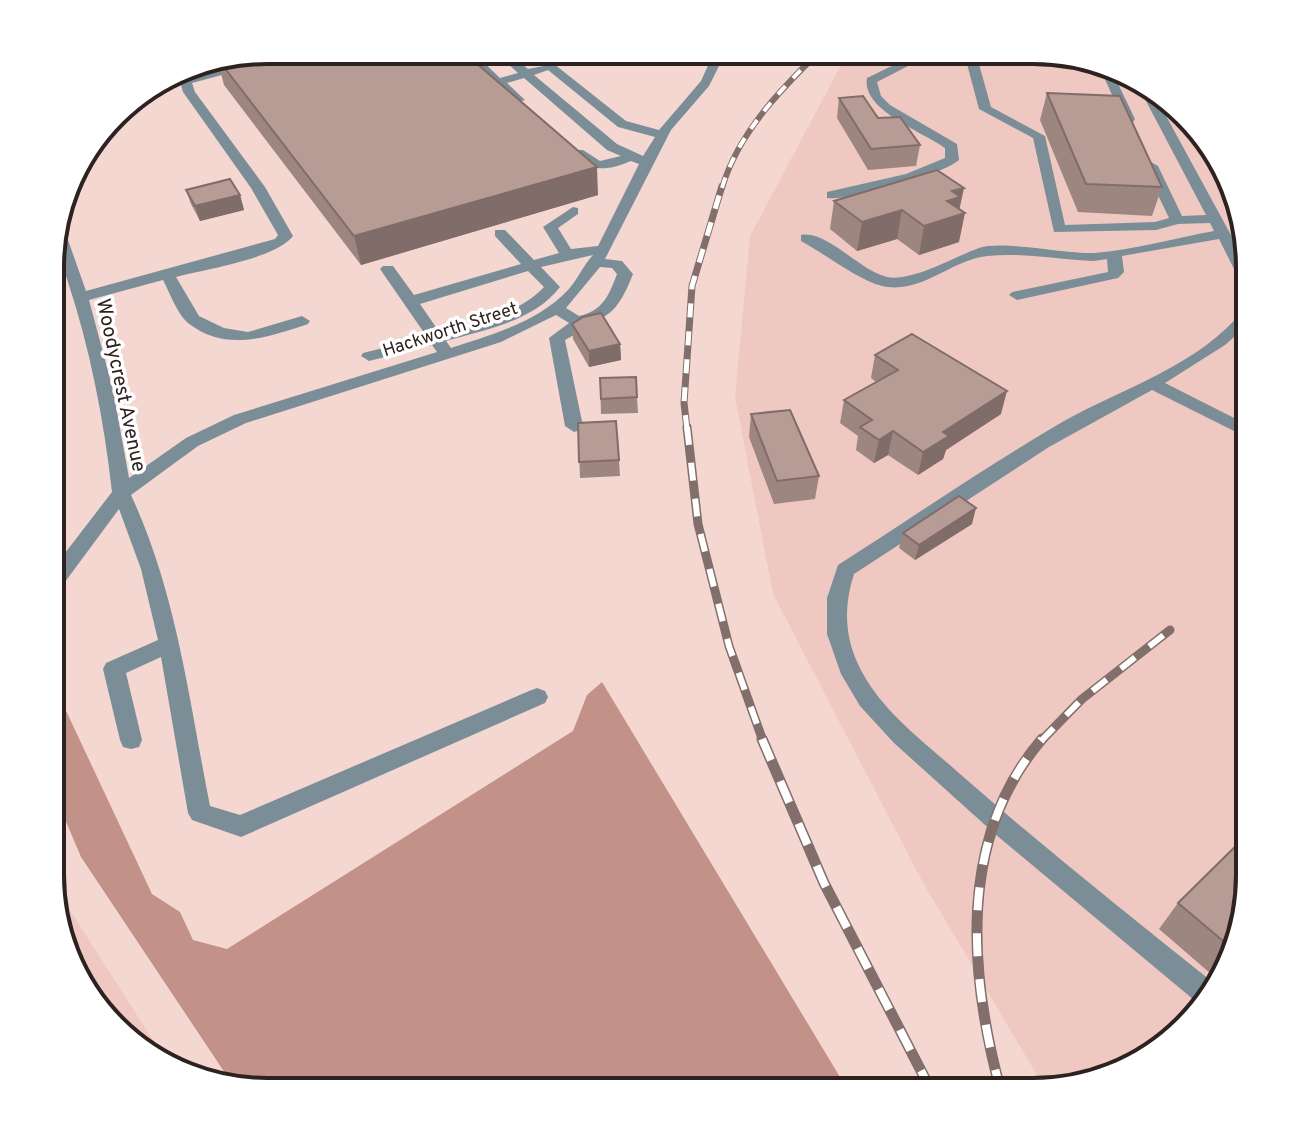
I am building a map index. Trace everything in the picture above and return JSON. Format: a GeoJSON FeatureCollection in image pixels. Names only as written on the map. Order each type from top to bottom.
{"type":"FeatureCollection","features":[{"type":"Feature","properties":{"kind":"street"},"geometry":{"type":"LineString","coordinates":[[204,74],[257,64]]}},
{"type":"Feature","properties":{"kind":"street"},"geometry":{"type":"LineString","coordinates":[[479,64],[533,113]]}},
{"type":"Feature","properties":{"kind":"street"},"geometry":{"type":"LineString","coordinates":[[515,64],[612,147],[647,163]]}},
{"type":"Feature","properties":{"kind":"street","name":"Hackworth Street"},"geometry":{"type":"LineString","coordinates":[[121,493],[192,442],[240,419],[442,346],[514,331],[555,308],[573,293],[597,256],[663,135],[710,80],[718,64]]}},
{"type":"Feature","properties":{"kind":"street"},"geometry":{"type":"LineString","coordinates":[[832,195],[928,170],[952,160],[952,147],[910,120],[886,110],[872,90],[871,81],[904,64]]}},
{"type":"Feature","properties":{"kind":"street"},"geometry":{"type":"LineString","coordinates":[[973,64],[985,109],[1039,136],[1059,229],[1156,226],[1177,220],[1215,219]]}},
{"type":"Feature","properties":{"kind":"street"},"geometry":{"type":"LineString","coordinates":[[498,82],[550,66],[622,124],[663,135]]}},
{"type":"Feature","properties":{"kind":"street"},"geometry":{"type":"LineString","coordinates":[[82,297],[263,249],[286,236],[258,187],[189,92],[186,81],[196,77]]}},
{"type":"Feature","properties":{"kind":"street"},"geometry":{"type":"LineString","coordinates":[[1110,80],[1136,136]]}},
{"type":"Feature","properties":{"kind":"street"},"geometry":{"type":"LineString","coordinates":[[1154,104],[1236,258]]}},
{"type":"Feature","properties":{"kind":"street"},"geometry":{"type":"LineString","coordinates":[[569,145],[592,166],[613,164],[631,156]]}},
{"type":"Feature","properties":{"kind":"street"},"geometry":{"type":"LineString","coordinates":[[1143,150],[1177,220]]}},
{"type":"Feature","properties":{"kind":"street"},"geometry":{"type":"LineString","coordinates":[[568,255],[550,227],[573,211]]}},
{"type":"Feature","properties":{"kind":"street"},"geometry":{"type":"LineString","coordinates":[[369,356],[442,346],[521,311],[548,295],[552,287],[500,233]]}},
{"type":"Feature","properties":{"kind":"street"},"geometry":{"type":"LineString","coordinates":[[806,238],[845,259],[861,272],[886,282],[909,281],[985,251],[1060,256],[1114,254],[1223,234]]}},
{"type":"Feature","properties":{"kind":"street","name":"Woodycrest Avenue"},"geometry":{"type":"LineString","coordinates":[[64,569],[121,493],[117,450],[82,297],[65,251]]}},
{"type":"Feature","properties":{"kind":"street"},"geometry":{"type":"LineString","coordinates":[[1017,295],[1113,275],[1116,272],[1114,254]]}},
{"type":"Feature","properties":{"kind":"street"},"geometry":{"type":"LineString","coordinates":[[412,301],[568,255],[597,256],[617,264],[625,274],[612,305],[598,318],[577,321],[555,308]]}},
{"type":"Feature","properties":{"kind":"street"},"geometry":{"type":"LineString","coordinates":[[388,269],[442,346]]}},
{"type":"Feature","properties":{"kind":"street"},"geometry":{"type":"LineString","coordinates":[[167,275],[193,319],[220,332],[249,337],[302,321]]}},
{"type":"Feature","properties":{"kind":"street"},"geometry":{"type":"LineString","coordinates":[[574,426],[557,338],[575,328],[577,321]]}},
{"type":"Feature","properties":{"kind":"street"},"geometry":{"type":"LineString","coordinates":[[1201,990],[995,821],[890,724],[853,677],[837,636],[834,603],[845,570],[1072,425],[1152,383],[1236,330]]}},
{"type":"Feature","properties":{"kind":"street"},"geometry":{"type":"LineString","coordinates":[[1152,383],[1236,426]]}},
{"type":"Feature","properties":{"kind":"street"},"geometry":{"type":"LineString","coordinates":[[121,493],[137,524],[159,590],[200,813],[241,826],[537,697]]}},
{"type":"Feature","properties":{"kind":"street"},"geometry":{"type":"LineString","coordinates":[[131,740],[114,669],[168,645]]}},
{"type":"Feature","properties":{"kind":"shaded area"},"geometry":{"type":"Polygon","coordinates":[[[842,64],[1046,64],[1086,71],[1135,91],[1177,123],[1202,154],[1221,189],[1236,254],[1236,888],[1221,953],[1202,988],[1167,1028],[1146,1044],[1111,1063],[1073,1074],[1039,1078],[922,881],[773,594],[735,397],[750,236],[842,64]]]}},
{"type":"Feature","properties":{"kind":"shaded area"},"geometry":{"type":"Polygon","coordinates":[[[602,682],[841,1078],[254,1078],[225,1073],[81,857],[64,817],[64,706],[152,894],[180,912],[193,940],[227,949],[573,731],[587,695],[602,682]]]}},
{"type":"Feature","properties":{"kind":"shaded area"},"geometry":{"type":"Polygon","coordinates":[[[67,905],[157,1046],[123,1019],[98,988],[79,953],[67,905]]]}},
{"type":"Feature","properties":{"kind":"building"},"geometry":{"type":"Polygon","coordinates":[[[254,64],[477,64],[597,167],[354,236],[225,68],[254,64]]]}},
{"type":"Feature","properties":{"kind":"building"},"geometry":{"type":"Polygon","coordinates":[[[1047,93],[1120,96],[1162,187],[1086,184],[1047,93]]]}},
{"type":"Feature","properties":{"kind":"building"},"geometry":{"type":"Polygon","coordinates":[[[863,96],[878,118],[900,117],[920,145],[871,149],[839,98],[863,96]]]}},
{"type":"Feature","properties":{"kind":"building"},"geometry":{"type":"Polygon","coordinates":[[[937,170],[964,188],[952,191],[960,197],[947,201],[965,213],[924,226],[902,210],[862,222],[834,201],[937,170]]]}},
{"type":"Feature","properties":{"kind":"building"},"geometry":{"type":"Polygon","coordinates":[[[230,179],[240,195],[195,206],[186,190],[230,179]]]}},
{"type":"Feature","properties":{"kind":"building"},"geometry":{"type":"Polygon","coordinates":[[[601,313],[620,344],[589,351],[572,324],[583,317],[601,313]]]}},
{"type":"Feature","properties":{"kind":"building"},"geometry":{"type":"Polygon","coordinates":[[[912,334],[1007,391],[943,432],[949,436],[923,452],[893,431],[879,440],[860,427],[872,420],[844,400],[898,370],[875,355],[912,334]]]}},
{"type":"Feature","properties":{"kind":"building"},"geometry":{"type":"Polygon","coordinates":[[[636,377],[637,397],[601,399],[600,378],[636,377]]]}},
{"type":"Feature","properties":{"kind":"building"},"geometry":{"type":"Polygon","coordinates":[[[790,410],[819,476],[777,481],[751,414],[790,410]]]}},
{"type":"Feature","properties":{"kind":"building"},"geometry":{"type":"Polygon","coordinates":[[[616,421],[619,460],[579,462],[578,423],[616,421]]]}},
{"type":"Feature","properties":{"kind":"building"},"geometry":{"type":"Polygon","coordinates":[[[959,496],[976,508],[919,545],[903,533],[959,496]]]}},
{"type":"Feature","properties":{"kind":"building"},"geometry":{"type":"Polygon","coordinates":[[[1236,846],[1236,888],[1224,942],[1178,903],[1236,846]]]}},
{"type":"Feature","properties":{"kind":"railway"},"geometry":{"type":"LineString","coordinates":[[722,188],[750,130],[776,96],[807,64]]}},
{"type":"Feature","properties":{"kind":"railway"},"geometry":{"type":"LineString","coordinates":[[687,429],[684,403],[692,286],[722,186]]}},
{"type":"Feature","properties":{"kind":"railway"},"geometry":{"type":"LineString","coordinates":[[687,427],[698,524],[729,646],[763,741]]}},
{"type":"Feature","properties":{"kind":"railway"},"geometry":{"type":"LineString","coordinates":[[1041,741],[1082,699],[1170,630]]}},
{"type":"Feature","properties":{"kind":"railway"},"geometry":{"type":"LineString","coordinates":[[762,739],[824,883],[925,1078]]}},
{"type":"Feature","properties":{"kind":"railway"},"geometry":{"type":"LineString","coordinates":[[998,1078],[982,1001],[977,955],[983,863],[995,819],[1015,778],[1042,739]]}}]}
